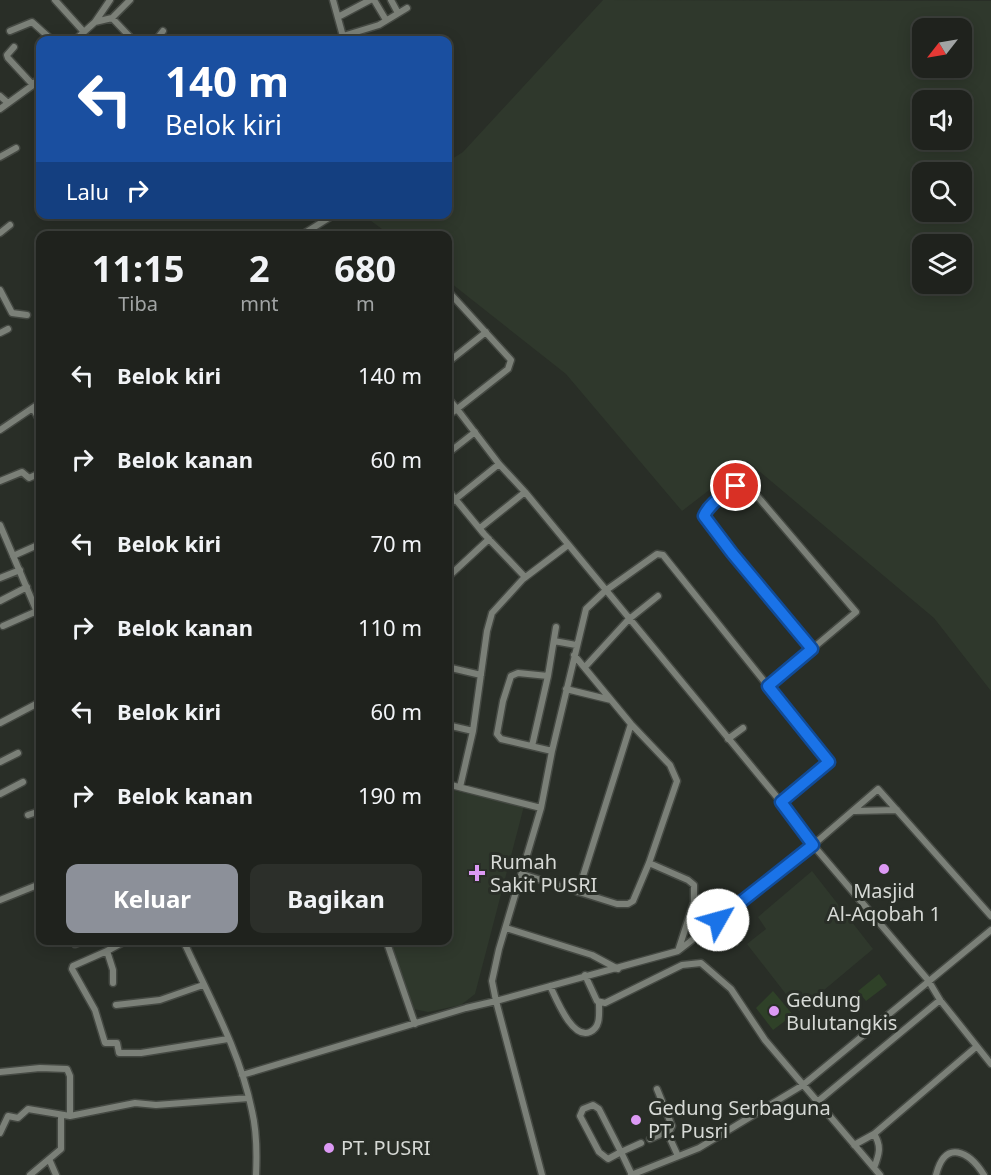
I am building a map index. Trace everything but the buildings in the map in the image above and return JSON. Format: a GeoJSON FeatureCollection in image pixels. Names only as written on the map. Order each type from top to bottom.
{"type":"FeatureCollection","features":[{"type":"Feature","properties":{"kind":"street"},"geometry":{"type":"LineString","coordinates":[[55,0],[84,32]]}},
{"type":"Feature","properties":{"kind":"street"},"geometry":{"type":"LineString","coordinates":[[80,36],[95,22],[110,0]]}},
{"type":"Feature","properties":{"kind":"street"},"geometry":{"type":"LineString","coordinates":[[95,22],[112,18],[130,0]]}},
{"type":"Feature","properties":{"kind":"street"},"geometry":{"type":"LineString","coordinates":[[333,0],[343,36]]}},
{"type":"Feature","properties":{"kind":"street"},"geometry":{"type":"LineString","coordinates":[[338,17],[372,0],[386,20]]}},
{"type":"Feature","properties":{"kind":"street"},"geometry":{"type":"LineString","coordinates":[[391,0],[398,13]]}},
{"type":"Feature","properties":{"kind":"street"},"geometry":{"type":"LineString","coordinates":[[349,36],[379,25],[406,8]]}},
{"type":"Feature","properties":{"kind":"street"},"geometry":{"type":"LineString","coordinates":[[112,18],[129,36]]}},
{"type":"Feature","properties":{"kind":"street"},"geometry":{"type":"LineString","coordinates":[[10,31],[32,22],[48,36]]}},
{"type":"Feature","properties":{"kind":"street"},"geometry":{"type":"LineString","coordinates":[[159,36],[163,31]]}},
{"type":"Feature","properties":{"kind":"street"},"geometry":{"type":"LineString","coordinates":[[14,47],[7,55],[8,58],[33,85]]}},
{"type":"Feature","properties":{"kind":"street"},"geometry":{"type":"LineString","coordinates":[[0,109],[36,82]]}},
{"type":"Feature","properties":{"kind":"street"},"geometry":{"type":"LineString","coordinates":[[0,96],[8,103]]}},
{"type":"Feature","properties":{"kind":"street"},"geometry":{"type":"LineString","coordinates":[[0,158],[16,148]]}},
{"type":"Feature","properties":{"kind":"street"},"geometry":{"type":"LineString","coordinates":[[308,231],[327,219]]}},
{"type":"Feature","properties":{"kind":"street"},"geometry":{"type":"LineString","coordinates":[[0,233],[10,225]]}},
{"type":"Feature","properties":{"kind":"street"},"geometry":{"type":"LineString","coordinates":[[1,293],[12,313],[27,315]]}},
{"type":"Feature","properties":{"kind":"street"},"geometry":{"type":"LineString","coordinates":[[452,295],[510,356],[511,364],[484,389],[452,412]]}},
{"type":"Feature","properties":{"kind":"street"},"geometry":{"type":"LineString","coordinates":[[0,333],[8,329]]}},
{"type":"Feature","properties":{"kind":"street"},"geometry":{"type":"LineString","coordinates":[[452,358],[486,332]]}},
{"type":"Feature","properties":{"kind":"street"},"geometry":{"type":"LineString","coordinates":[[452,403],[499,464],[525,492],[628,620],[781,802],[813,845],[928,980],[940,1000],[991,1064]]}},
{"type":"Feature","properties":{"kind":"street"},"geometry":{"type":"LineString","coordinates":[[0,430],[36,406]]}},
{"type":"Feature","properties":{"kind":"street"},"geometry":{"type":"LineString","coordinates":[[33,408],[36,414]]}},
{"type":"Feature","properties":{"kind":"street"},"geometry":{"type":"LineString","coordinates":[[452,450],[475,432]]}},
{"type":"Feature","properties":{"kind":"street"},"geometry":{"type":"LineString","coordinates":[[452,501],[499,464]]}},
{"type":"Feature","properties":{"kind":"street"},"geometry":{"type":"LineString","coordinates":[[0,481],[22,471],[29,478],[36,475]]}},
{"type":"Feature","properties":{"kind":"street"},"geometry":{"type":"LineString","coordinates":[[768,686],[812,649],[856,612],[752,490],[744,485],[736,486],[716,501],[704,516],[812,649]]}},
{"type":"Feature","properties":{"kind":"street"},"geometry":{"type":"LineString","coordinates":[[480,528],[525,492]]}},
{"type":"Feature","properties":{"kind":"street"},"geometry":{"type":"LineString","coordinates":[[452,495],[525,577]]}},
{"type":"Feature","properties":{"kind":"street"},"geometry":{"type":"LineString","coordinates":[[0,525],[3,541],[14,556],[36,609]]}},
{"type":"Feature","properties":{"kind":"street"},"geometry":{"type":"LineString","coordinates":[[452,573],[489,539]]}},
{"type":"Feature","properties":{"kind":"street"},"geometry":{"type":"LineString","coordinates":[[460,787],[473,731],[487,631],[492,613],[525,577],[568,545]]}},
{"type":"Feature","properties":{"kind":"street"},"geometry":{"type":"LineString","coordinates":[[14,556],[36,546]]}},
{"type":"Feature","properties":{"kind":"street"},"geometry":{"type":"LineString","coordinates":[[542,1175],[492,981],[541,808],[566,689],[586,609],[605,591],[657,554],[663,555],[829,762],[781,802]]}},
{"type":"Feature","properties":{"kind":"street"},"geometry":{"type":"LineString","coordinates":[[0,578],[20,570]]}},
{"type":"Feature","properties":{"kind":"street"},"geometry":{"type":"LineString","coordinates":[[0,601],[27,588]]}},
{"type":"Feature","properties":{"kind":"street"},"geometry":{"type":"LineString","coordinates":[[585,667],[628,620],[658,596]]}},
{"type":"Feature","properties":{"kind":"street"},"geometry":{"type":"LineString","coordinates":[[3,626],[36,611]]}},
{"type":"Feature","properties":{"kind":"street"},"geometry":{"type":"LineString","coordinates":[[532,746],[548,676],[556,627]]}},
{"type":"Feature","properties":{"kind":"street"},"geometry":{"type":"LineString","coordinates":[[554,641],[576,645]]}},
{"type":"Feature","properties":{"kind":"street"},"geometry":{"type":"LineString","coordinates":[[522,874],[617,904],[628,904],[636,897],[677,781],[670,765],[574,655]]}},
{"type":"Feature","properties":{"kind":"street"},"geometry":{"type":"LineString","coordinates":[[452,668],[481,675]]}},
{"type":"Feature","properties":{"kind":"street"},"geometry":{"type":"LineString","coordinates":[[548,676],[535,673],[511,676],[503,701],[497,734],[499,737],[552,751]]}},
{"type":"Feature","properties":{"kind":"street"},"geometry":{"type":"LineString","coordinates":[[566,689],[612,700]]}},
{"type":"Feature","properties":{"kind":"street"},"geometry":{"type":"LineString","coordinates":[[1,725],[36,704]]}},
{"type":"Feature","properties":{"kind":"street"},"geometry":{"type":"LineString","coordinates":[[578,892],[632,724]]}},
{"type":"Feature","properties":{"kind":"street"},"geometry":{"type":"LineString","coordinates":[[452,726],[473,731]]}},
{"type":"Feature","properties":{"kind":"street"},"geometry":{"type":"LineString","coordinates":[[728,739],[743,728]]}},
{"type":"Feature","properties":{"kind":"street"},"geometry":{"type":"LineString","coordinates":[[0,762],[18,753]]}},
{"type":"Feature","properties":{"kind":"street"},"geometry":{"type":"LineString","coordinates":[[0,794],[23,782]]}},
{"type":"Feature","properties":{"kind":"street"},"geometry":{"type":"LineString","coordinates":[[452,785],[541,808]]}},
{"type":"Feature","properties":{"kind":"street"},"geometry":{"type":"LineString","coordinates":[[242,1076],[466,1008],[585,975],[618,969],[678,951],[813,845],[878,789],[991,916]]}},
{"type":"Feature","properties":{"kind":"street"},"geometry":{"type":"LineString","coordinates":[[854,811],[897,810]]}},
{"type":"Feature","properties":{"kind":"street"},"geometry":{"type":"LineString","coordinates":[[28,814],[36,812]]}},
{"type":"Feature","properties":{"kind":"street"},"geometry":{"type":"LineString","coordinates":[[649,863],[688,880],[694,885],[694,902],[678,951]]}},
{"type":"Feature","properties":{"kind":"street"},"geometry":{"type":"LineString","coordinates":[[0,900],[36,886]]}},
{"type":"Feature","properties":{"kind":"street"},"geometry":{"type":"LineString","coordinates":[[688,922],[702,932]]}},
{"type":"Feature","properties":{"kind":"street"},"geometry":{"type":"LineString","coordinates":[[506,928],[592,955],[618,969]]}},
{"type":"Feature","properties":{"kind":"street"},"geometry":{"type":"LineString","coordinates":[[641,1143],[621,1152],[608,1159],[603,1156],[580,1116],[583,1109],[596,1106],[621,1152],[631,1175],[699,1148],[803,1085],[991,930]]}},
{"type":"Feature","properties":{"kind":"street"},"geometry":{"type":"LineString","coordinates":[[117,945],[73,966],[72,969],[94,1010],[105,1043],[117,1042],[119,1053],[141,1053],[228,1039]]}},
{"type":"Feature","properties":{"kind":"street"},"geometry":{"type":"LineString","coordinates":[[185,945],[228,1039],[249,1098],[256,1142],[256,1175]]}},
{"type":"Feature","properties":{"kind":"street"},"geometry":{"type":"LineString","coordinates":[[388,945],[415,1024]]}},
{"type":"Feature","properties":{"kind":"street"},"geometry":{"type":"LineString","coordinates":[[106,951],[112,966],[113,983]]}},
{"type":"Feature","properties":{"kind":"street"},"geometry":{"type":"LineString","coordinates":[[599,1003],[616,999],[682,964],[701,963],[730,989],[752,1022],[880,1175]]}},
{"type":"Feature","properties":{"kind":"street"},"geometry":{"type":"LineString","coordinates":[[550,986],[566,1017],[577,1031],[585,1034],[593,1031],[598,1025],[599,1003],[585,975]]}},
{"type":"Feature","properties":{"kind":"street"},"geometry":{"type":"LineString","coordinates":[[116,1005],[160,1000],[203,985]]}},
{"type":"Feature","properties":{"kind":"street"},"geometry":{"type":"LineString","coordinates":[[817,1102],[940,1000]]}},
{"type":"Feature","properties":{"kind":"street"},"geometry":{"type":"LineString","coordinates":[[854,1145],[874,1134],[976,1047]]}},
{"type":"Feature","properties":{"kind":"street"},"geometry":{"type":"LineString","coordinates":[[0,1072],[67,1068],[70,1076],[70,1116]]}},
{"type":"Feature","properties":{"kind":"street"},"geometry":{"type":"LineString","coordinates":[[650,1139],[667,1132],[672,1126],[657,1089]]}},
{"type":"Feature","properties":{"kind":"street"},"geometry":{"type":"LineString","coordinates":[[0,1113],[18,1118],[26,1110],[32,1108],[70,1116],[135,1103],[156,1105],[249,1098]]}},
{"type":"Feature","properties":{"kind":"street"},"geometry":{"type":"LineString","coordinates":[[30,1175],[62,1147],[61,1115]]}},
{"type":"Feature","properties":{"kind":"street"},"geometry":{"type":"LineString","coordinates":[[0,1133],[8,1116]]}},
{"type":"Feature","properties":{"kind":"street"},"geometry":{"type":"LineString","coordinates":[[667,1132],[678,1156]]}},
{"type":"Feature","properties":{"kind":"street"},"geometry":{"type":"LineString","coordinates":[[874,1134],[879,1141],[880,1149],[874,1168]]}},
{"type":"Feature","properties":{"kind":"street"},"geometry":{"type":"LineString","coordinates":[[936,1175],[945,1156],[953,1152],[967,1155],[984,1175]]}},
{"type":"Feature","properties":{"kind":"street"},"geometry":{"type":"LineString","coordinates":[[49,1159],[56,1175]]}},
{"type":"Feature","properties":{"kind":"shaded area"},"geometry":{"type":"Polygon","coordinates":[[[603,0],[991,1],[991,691],[934,618],[747,461],[682,511],[566,374],[452,284],[452,231],[385,231],[368,219],[452,219],[452,159],[463,152],[603,0]]]}},
{"type":"Feature","properties":{"kind":"shaded area","name":"Rumah Sakit PUSRI"},"geometry":{"type":"Polygon","coordinates":[[[452,790],[524,806],[475,994],[461,1005],[428,1012],[414,1009],[390,945],[452,945],[452,790]]]}},
{"type":"Feature","properties":{"kind":"shaded area"},"geometry":{"type":"Polygon","coordinates":[[[812,871],[873,949],[799,1011],[747,944],[766,929],[758,917],[812,871]]]}},
{"type":"Feature","properties":{"kind":"green space"},"geometry":{"type":"Polygon","coordinates":[[[879,974],[887,985],[866,1001],[858,991],[879,974]]]}},
{"type":"Feature","properties":{"kind":"green space","name":"Gedung Bulutangkis"},"geometry":{"type":"Polygon","coordinates":[[[773,991],[793,1015],[773,1030],[756,1008],[773,991]]]}},
{"type":"Feature","properties":{"kind":"place","name":"Masjid Al-Aqobah 1"},"geometry":{"type":"Point","coordinates":[884,869]}},
{"type":"Feature","properties":{"kind":"place","name":"Rumah Sakit PUSRI"},"geometry":{"type":"Point","coordinates":[477,873]}},
{"type":"Feature","properties":{"kind":"place","name":"Gedung Bulutangkis"},"geometry":{"type":"Point","coordinates":[774,1011]}},
{"type":"Feature","properties":{"kind":"place","name":"Gedung Serbaguna PT. Pusri"},"geometry":{"type":"Point","coordinates":[636,1120]}},
{"type":"Feature","properties":{"kind":"place","name":"PT. PUSRI"},"geometry":{"type":"Point","coordinates":[329,1148]}},
{"type":"Feature","properties":{"kind":"route"},"geometry":{"type":"LineString","coordinates":[[718,920],[813,845],[781,802],[829,762],[768,686],[812,649],[704,516],[716,501],[736,486]]}}]}
